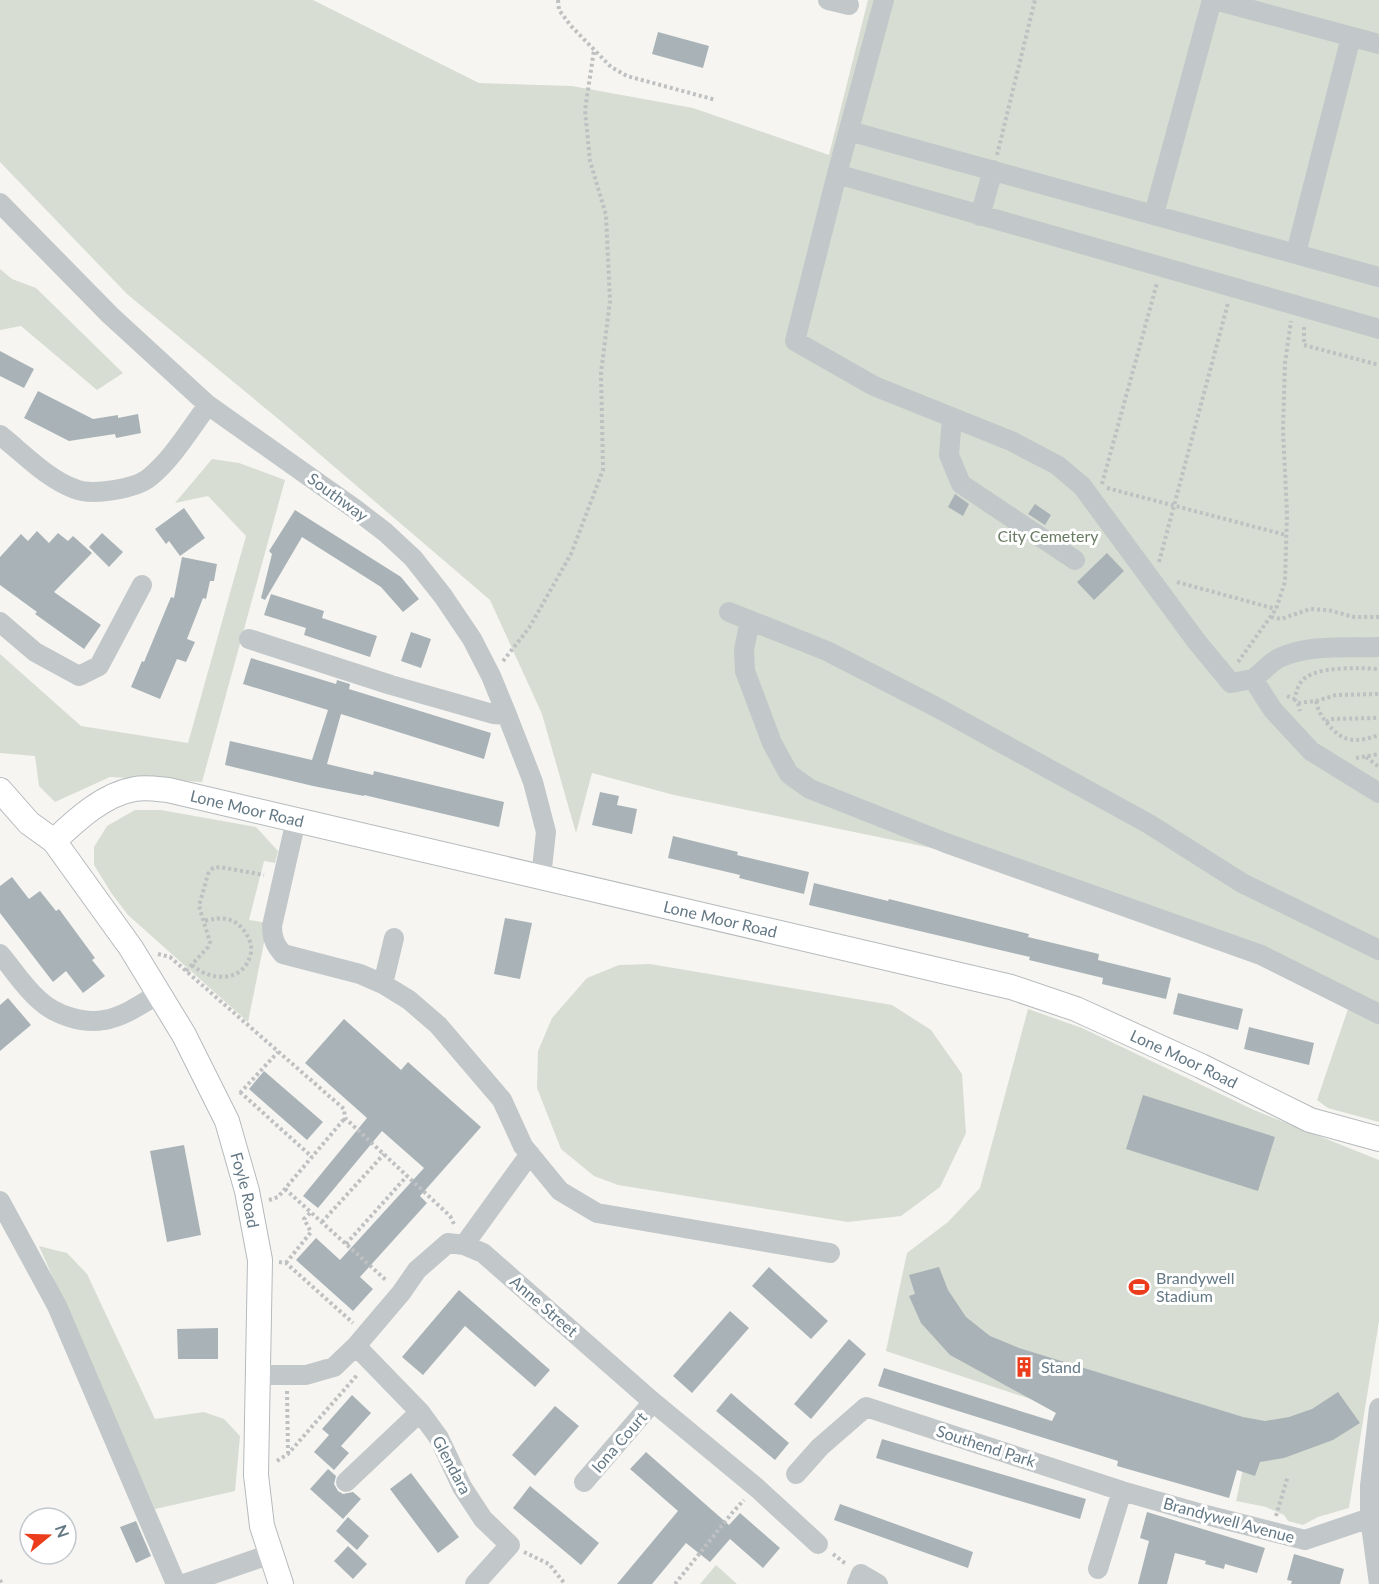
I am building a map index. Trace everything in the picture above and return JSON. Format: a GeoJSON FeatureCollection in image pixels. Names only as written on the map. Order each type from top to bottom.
{"type":"FeatureCollection","features":[{"type":"Feature","properties":{"kind":"main road","name":"Lone Moor Road"},"geometry":{"type":"LineString","coordinates":[[54,842],[101,803],[117,794],[136,788],[168,790],[1011,987],[1076,1009],[1202,1066],[1310,1120],[1379,1139]]}},
{"type":"Feature","properties":{"kind":"main road","name":"Foyle Road"},"geometry":{"type":"LineString","coordinates":[[0,790],[29,824],[54,842],[131,948],[184,1035],[227,1121],[250,1206],[260,1260],[256,1475],[262,1526],[281,1584]]}},
{"type":"Feature","properties":{"kind":"street"},"geometry":{"type":"LineString","coordinates":[[828,0],[849,5]]}},
{"type":"Feature","properties":{"kind":"street"},"geometry":{"type":"LineString","coordinates":[[884,0],[795,341],[874,386],[1011,441],[1057,465],[1082,486],[1154,578],[1231,683],[1252,678],[1262,673],[1277,659],[1295,652],[1327,648],[1379,647]]}},
{"type":"Feature","properties":{"kind":"street"},"geometry":{"type":"LineString","coordinates":[[1155,214],[1213,0],[1379,44]]}},
{"type":"Feature","properties":{"kind":"street"},"geometry":{"type":"LineString","coordinates":[[1296,253],[1351,38]]}},
{"type":"Feature","properties":{"kind":"street"},"geometry":{"type":"LineString","coordinates":[[849,131],[1379,277]]}},
{"type":"Feature","properties":{"kind":"street"},"geometry":{"type":"LineString","coordinates":[[980,216],[993,170]]}},
{"type":"Feature","properties":{"kind":"street"},"geometry":{"type":"LineString","coordinates":[[837,174],[1161,268],[1379,328]]}},
{"type":"Feature","properties":{"kind":"street","name":"Southway"},"geometry":{"type":"LineString","coordinates":[[0,203],[110,315],[208,405],[355,509],[413,558],[466,631],[491,676],[507,715],[533,782],[546,832],[540,877]]}},
{"type":"Feature","properties":{"kind":"street"},"geometry":{"type":"LineString","coordinates":[[0,435],[54,478],[75,490],[95,493],[118,490],[149,479],[173,452],[208,405]]}},
{"type":"Feature","properties":{"kind":"street"},"geometry":{"type":"LineString","coordinates":[[952,418],[949,455],[961,484],[1075,560]]}},
{"type":"Feature","properties":{"kind":"street"},"geometry":{"type":"LineString","coordinates":[[0,622],[35,652],[79,676],[99,666],[142,585]]}},
{"type":"Feature","properties":{"kind":"street"},"geometry":{"type":"LineString","coordinates":[[729,612],[827,651],[938,708],[1149,824],[1242,883],[1379,950]]}},
{"type":"Feature","properties":{"kind":"street"},"geometry":{"type":"LineString","coordinates":[[750,620],[744,650],[745,671],[772,743],[789,774],[810,789],[946,843],[1261,955],[1379,1014]]}},
{"type":"Feature","properties":{"kind":"street"},"geometry":{"type":"LineString","coordinates":[[249,639],[403,688],[493,714],[507,715]]}},
{"type":"Feature","properties":{"kind":"street"},"geometry":{"type":"LineString","coordinates":[[1252,678],[1273,710],[1311,751],[1379,793]]}},
{"type":"Feature","properties":{"kind":"street"},"geometry":{"type":"LineString","coordinates":[[297,819],[272,926],[275,945],[283,954],[360,974],[382,984],[409,1000],[431,1018],[502,1100],[523,1146],[560,1191],[597,1213],[830,1253]]}},
{"type":"Feature","properties":{"kind":"street"},"geometry":{"type":"LineString","coordinates":[[382,984],[394,938]]}},
{"type":"Feature","properties":{"kind":"street"},"geometry":{"type":"LineString","coordinates":[[0,954],[7,976],[40,1001],[61,1013],[85,1022],[106,1020],[159,994]]}},
{"type":"Feature","properties":{"kind":"street"},"geometry":{"type":"LineString","coordinates":[[259,1375],[306,1375],[334,1367],[361,1340],[401,1293],[417,1270],[448,1243],[464,1245],[530,1154]]}},
{"type":"Feature","properties":{"kind":"street"},"geometry":{"type":"LineString","coordinates":[[0,1201],[57,1306],[176,1584]]}},
{"type":"Feature","properties":{"kind":"street","name":"Anne Street"},"geometry":{"type":"LineString","coordinates":[[464,1245],[483,1253],[653,1402],[757,1488],[818,1544]]}},
{"type":"Feature","properties":{"kind":"street","name":"Glendara"},"geometry":{"type":"LineString","coordinates":[[361,1340],[370,1360],[420,1412],[439,1438],[462,1487],[483,1519],[510,1545]]}},
{"type":"Feature","properties":{"kind":"street","name":"Iona Court"},"geometry":{"type":"LineString","coordinates":[[584,1482],[653,1402]]}},
{"type":"Feature","properties":{"kind":"street","name":"Southend Park"},"geometry":{"type":"LineString","coordinates":[[796,1474],[820,1447],[866,1407],[1122,1491]]}},
{"type":"Feature","properties":{"kind":"street"},"geometry":{"type":"LineString","coordinates":[[1379,1407],[1370,1486],[1370,1518],[1379,1584]]}},
{"type":"Feature","properties":{"kind":"street"},"geometry":{"type":"LineString","coordinates":[[346,1482],[420,1412]]}},
{"type":"Feature","properties":{"kind":"street"},"geometry":{"type":"LineString","coordinates":[[1098,1569],[1122,1491]]}},
{"type":"Feature","properties":{"kind":"street","name":"Brandywell Avenue"},"geometry":{"type":"LineString","coordinates":[[1122,1491],[1305,1540],[1370,1518]]}},
{"type":"Feature","properties":{"kind":"street"},"geometry":{"type":"LineString","coordinates":[[475,1584],[510,1545]]}},
{"type":"Feature","properties":{"kind":"street"},"geometry":{"type":"LineString","coordinates":[[184,1584],[271,1554]]}},
{"type":"Feature","properties":{"kind":"path"},"geometry":{"type":"LineString","coordinates":[[558,0],[559,10],[571,26],[611,67],[627,76],[716,100]]}},
{"type":"Feature","properties":{"kind":"path"},"geometry":{"type":"LineString","coordinates":[[993,170],[1035,0]]}},
{"type":"Feature","properties":{"kind":"path"},"geometry":{"type":"LineString","coordinates":[[491,676],[529,628],[571,554],[603,470],[601,373],[610,301],[606,215],[590,160],[585,110],[594,50]]}},
{"type":"Feature","properties":{"kind":"path"},"geometry":{"type":"LineString","coordinates":[[1161,268],[1101,487],[1286,535]]}},
{"type":"Feature","properties":{"kind":"path"},"geometry":{"type":"LineString","coordinates":[[1232,288],[1154,578],[1276,609]]}},
{"type":"Feature","properties":{"kind":"path"},"geometry":{"type":"LineString","coordinates":[[1300,306],[1304,345],[1379,365]]}},
{"type":"Feature","properties":{"kind":"path"},"geometry":{"type":"LineString","coordinates":[[1231,683],[1237,664],[1276,609],[1285,582],[1283,430],[1285,363],[1300,306]]}},
{"type":"Feature","properties":{"kind":"path"},"geometry":{"type":"LineString","coordinates":[[1271,618],[1281,619],[1310,609],[1328,610],[1354,617],[1379,617]]}},
{"type":"Feature","properties":{"kind":"path"},"geometry":{"type":"LineString","coordinates":[[1284,695],[1294,699],[1299,685],[1305,678],[1317,672],[1379,669]]}},
{"type":"Feature","properties":{"kind":"path"},"geometry":{"type":"LineString","coordinates":[[1298,703],[1336,695],[1379,694]]}},
{"type":"Feature","properties":{"kind":"path"},"geometry":{"type":"LineString","coordinates":[[1316,701],[1317,709],[1326,722],[1341,737],[1358,741],[1379,735]]}},
{"type":"Feature","properties":{"kind":"path"},"geometry":{"type":"LineString","coordinates":[[1326,722],[1331,719],[1379,718]]}},
{"type":"Feature","properties":{"kind":"path"},"geometry":{"type":"LineString","coordinates":[[1366,757],[1379,767]]}},
{"type":"Feature","properties":{"kind":"path"},"geometry":{"type":"LineString","coordinates":[[186,971],[210,942],[200,906],[208,874],[213,868],[220,867],[283,879]]}},
{"type":"Feature","properties":{"kind":"path"},"geometry":{"type":"LineString","coordinates":[[192,965],[201,973],[224,977],[236,974],[246,964],[252,951],[242,926],[231,919],[217,917],[204,921]]}},
{"type":"Feature","properties":{"kind":"path"},"geometry":{"type":"LineString","coordinates":[[131,948],[170,957],[344,1109],[345,1118],[450,1216],[464,1245]]}},
{"type":"Feature","properties":{"kind":"path"},"geometry":{"type":"LineString","coordinates":[[222,1111],[278,1052]]}},
{"type":"Feature","properties":{"kind":"path"},"geometry":{"type":"LineString","coordinates":[[240,1092],[312,1157]]}},
{"type":"Feature","properties":{"kind":"path"},"geometry":{"type":"LineString","coordinates":[[250,1206],[278,1197],[345,1118]]}},
{"type":"Feature","properties":{"kind":"path"},"geometry":{"type":"LineString","coordinates":[[322,1222],[384,1154]]}},
{"type":"Feature","properties":{"kind":"path"},"geometry":{"type":"LineString","coordinates":[[346,1244],[407,1176]]}},
{"type":"Feature","properties":{"kind":"path"},"geometry":{"type":"LineString","coordinates":[[285,1189],[401,1293]]}},
{"type":"Feature","properties":{"kind":"path"},"geometry":{"type":"LineString","coordinates":[[286,1263],[311,1233],[304,1219],[311,1212]]}},
{"type":"Feature","properties":{"kind":"path"},"geometry":{"type":"LineString","coordinates":[[260,1260],[286,1263],[361,1340]]}},
{"type":"Feature","properties":{"kind":"path"},"geometry":{"type":"LineString","coordinates":[[256,1475],[288,1454],[370,1360]]}},
{"type":"Feature","properties":{"kind":"path"},"geometry":{"type":"LineString","coordinates":[[287,1375],[288,1454]]}},
{"type":"Feature","properties":{"kind":"path"},"geometry":{"type":"LineString","coordinates":[[1272,1531],[1288,1476]]}},
{"type":"Feature","properties":{"kind":"path"},"geometry":{"type":"LineString","coordinates":[[675,1584],[732,1513],[757,1488]]}},
{"type":"Feature","properties":{"kind":"path"},"geometry":{"type":"LineString","coordinates":[[818,1544],[865,1581]]}},
{"type":"Feature","properties":{"kind":"path"},"geometry":{"type":"LineString","coordinates":[[510,1545],[549,1564],[565,1584]]}},
{"type":"Feature","properties":{"kind":"green space","name":"City Cemetery"},"geometry":{"type":"Polygon","coordinates":[[[0,0],[313,0],[479,83],[572,86],[693,108],[829,155],[868,0],[1379,0],[1379,1122],[1328,1108],[1317,1100],[1348,1009],[1263,966],[951,852],[674,795],[592,773],[576,833],[542,714],[490,600],[282,422],[127,294],[0,162],[0,0]]]}},
{"type":"Feature","properties":{"kind":"green space"},"geometry":{"type":"Polygon","coordinates":[[[0,269],[12,279],[36,288],[123,373],[97,390],[21,326],[0,330],[0,269]]]}},
{"type":"Feature","properties":{"kind":"green space"},"geometry":{"type":"Polygon","coordinates":[[[212,459],[239,463],[285,480],[202,782],[110,777],[55,802],[39,786],[35,756],[0,753],[0,654],[81,726],[188,743],[246,536],[208,496],[175,503],[212,459]]]}},
{"type":"Feature","properties":{"kind":"green space"},"geometry":{"type":"Polygon","coordinates":[[[135,810],[161,810],[256,827],[278,851],[275,863],[264,861],[249,920],[268,923],[248,1022],[128,915],[94,865],[94,847],[107,826],[135,810]]]}},
{"type":"Feature","properties":{"kind":"green space"},"geometry":{"type":"Polygon","coordinates":[[[650,964],[892,1005],[931,1030],[962,1074],[966,1133],[940,1187],[901,1216],[848,1222],[618,1185],[594,1176],[561,1149],[537,1088],[538,1051],[552,1018],[587,978],[619,965],[650,964]]]}},
{"type":"Feature","properties":{"kind":"green space","name":"Brandywell Stadium"},"geometry":{"type":"Polygon","coordinates":[[[1028,1009],[1082,1028],[1254,1110],[1379,1160],[1379,1321],[1349,1508],[1318,1517],[1303,1525],[1288,1521],[1284,1515],[1266,1507],[1236,1501],[1244,1464],[1018,1395],[886,1351],[907,1253],[948,1222],[980,1188],[1028,1009]]]}},
{"type":"Feature","properties":{"kind":"green space"},"geometry":{"type":"Polygon","coordinates":[[[39,1246],[67,1253],[87,1274],[155,1419],[204,1412],[224,1419],[240,1436],[235,1491],[155,1509],[39,1246]]]}},
{"type":"Feature","properties":{"kind":"green space"},"geometry":{"type":"Polygon","coordinates":[[[716,1565],[737,1584],[700,1584],[716,1565]]]}},
{"type":"Feature","properties":{"kind":"building"},"geometry":{"type":"Polygon","coordinates":[[[658,32],[709,46],[703,68],[652,54],[658,32]]]}},
{"type":"Feature","properties":{"kind":"building"},"geometry":{"type":"Polygon","coordinates":[[[0,351],[34,369],[24,388],[0,376],[0,351]]]}},
{"type":"Feature","properties":{"kind":"building"},"geometry":{"type":"Polygon","coordinates":[[[38,391],[93,419],[138,414],[141,433],[116,438],[115,434],[69,441],[24,418],[38,391]]]}},
{"type":"Feature","properties":{"kind":"building"},"geometry":{"type":"Polygon","coordinates":[[[955,494],[969,504],[963,516],[948,507],[955,494]]]}},
{"type":"Feature","properties":{"kind":"building"},"geometry":{"type":"Polygon","coordinates":[[[1035,504],[1051,515],[1045,525],[1028,514],[1035,504]]]}},
{"type":"Feature","properties":{"kind":"building"},"geometry":{"type":"Polygon","coordinates":[[[184,508],[205,538],[180,556],[169,541],[166,544],[155,529],[184,508]]]}},
{"type":"Feature","properties":{"kind":"building"},"geometry":{"type":"Polygon","coordinates":[[[295,510],[401,577],[419,599],[403,612],[381,587],[302,537],[265,600],[261,598],[272,554],[269,551],[295,510]]]}},
{"type":"Feature","properties":{"kind":"building"},"geometry":{"type":"Polygon","coordinates":[[[37,531],[49,543],[58,533],[68,541],[73,536],[92,553],[54,592],[101,625],[84,649],[35,614],[37,612],[0,585],[0,557],[21,534],[28,541],[37,531]]]}},
{"type":"Feature","properties":{"kind":"building"},"geometry":{"type":"Polygon","coordinates":[[[102,533],[123,552],[109,567],[89,547],[102,533]]]}},
{"type":"Feature","properties":{"kind":"building"},"geometry":{"type":"Polygon","coordinates":[[[1107,553],[1124,571],[1094,600],[1077,582],[1107,553]]]}},
{"type":"Feature","properties":{"kind":"building"},"geometry":{"type":"Polygon","coordinates":[[[182,557],[217,564],[214,581],[210,581],[206,599],[203,598],[187,639],[195,642],[186,662],[177,659],[160,699],[131,687],[171,597],[174,598],[182,557]]]}},
{"type":"Feature","properties":{"kind":"building"},"geometry":{"type":"Polygon","coordinates":[[[271,594],[324,611],[322,618],[377,636],[370,657],[304,635],[306,628],[264,615],[271,594]]]}},
{"type":"Feature","properties":{"kind":"building"},"geometry":{"type":"Polygon","coordinates":[[[411,632],[431,639],[421,668],[401,661],[411,632]]]}},
{"type":"Feature","properties":{"kind":"building"},"geometry":{"type":"Polygon","coordinates":[[[251,658],[336,684],[337,680],[350,684],[349,689],[491,733],[484,759],[341,714],[327,764],[373,775],[374,771],[504,802],[499,827],[225,765],[230,741],[312,760],[328,710],[243,684],[251,658]]]}},
{"type":"Feature","properties":{"kind":"building"},"geometry":{"type":"Polygon","coordinates":[[[600,792],[619,796],[617,805],[637,809],[632,834],[592,825],[600,792]]]}},
{"type":"Feature","properties":{"kind":"building"},"geometry":{"type":"Polygon","coordinates":[[[673,836],[738,852],[737,855],[809,872],[804,894],[739,878],[740,875],[668,858],[673,836]]]}},
{"type":"Feature","properties":{"kind":"building"},"geometry":{"type":"Polygon","coordinates":[[[12,877],[29,899],[40,891],[56,911],[59,909],[95,958],[92,960],[105,976],[83,993],[66,971],[53,982],[0,913],[0,886],[12,877]]]}},
{"type":"Feature","properties":{"kind":"building"},"geometry":{"type":"Polygon","coordinates":[[[814,883],[888,901],[889,899],[1099,954],[1098,960],[1171,978],[1166,999],[1102,984],[1103,978],[1029,960],[1030,957],[809,905],[814,883]]]}},
{"type":"Feature","properties":{"kind":"building"},"geometry":{"type":"Polygon","coordinates":[[[505,918],[532,923],[520,979],[494,974],[505,918]]]}},
{"type":"Feature","properties":{"kind":"building"},"geometry":{"type":"Polygon","coordinates":[[[1178,993],[1243,1009],[1238,1030],[1173,1014],[1178,993]]]}},
{"type":"Feature","properties":{"kind":"building"},"geometry":{"type":"Polygon","coordinates":[[[8,998],[31,1025],[0,1051],[0,1005],[8,998]]]}},
{"type":"Feature","properties":{"kind":"building"},"geometry":{"type":"Polygon","coordinates":[[[344,1019],[401,1070],[408,1062],[481,1127],[420,1196],[427,1203],[360,1277],[373,1289],[353,1311],[296,1260],[316,1238],[340,1260],[424,1168],[382,1131],[318,1208],[303,1196],[367,1118],[305,1063],[344,1019]]]}},
{"type":"Feature","properties":{"kind":"building"},"geometry":{"type":"Polygon","coordinates":[[[1249,1027],[1314,1043],[1309,1065],[1244,1049],[1249,1027]]]}},
{"type":"Feature","properties":{"kind":"building"},"geometry":{"type":"Polygon","coordinates":[[[264,1071],[323,1122],[307,1140],[249,1089],[264,1071]]]}},
{"type":"Feature","properties":{"kind":"building"},"geometry":{"type":"Polygon","coordinates":[[[1143,1095],[1275,1137],[1258,1191],[1126,1149],[1143,1095]]]}},
{"type":"Feature","properties":{"kind":"building"},"geometry":{"type":"Polygon","coordinates":[[[184,1145],[201,1235],[167,1242],[150,1151],[184,1145]]]}},
{"type":"Feature","properties":{"kind":"building"},"geometry":{"type":"Polygon","coordinates":[[[769,1267],[828,1321],[811,1339],[752,1286],[769,1267]]]}},
{"type":"Feature","properties":{"kind":"building"},"geometry":{"type":"Polygon","coordinates":[[[939,1267],[948,1290],[966,1317],[990,1336],[1019,1348],[1243,1417],[1265,1421],[1289,1417],[1312,1409],[1338,1392],[1360,1423],[1333,1440],[1284,1458],[1260,1462],[1255,1476],[1237,1470],[1229,1498],[1117,1466],[1118,1461],[878,1386],[884,1368],[1052,1421],[1056,1413],[950,1355],[921,1323],[909,1296],[915,1294],[909,1275],[939,1267]]]}},
{"type":"Feature","properties":{"kind":"building"},"geometry":{"type":"Polygon","coordinates":[[[459,1290],[550,1370],[535,1387],[465,1326],[423,1375],[402,1357],[459,1290]]]}},
{"type":"Feature","properties":{"kind":"building"},"geometry":{"type":"Polygon","coordinates":[[[730,1311],[749,1328],[692,1393],[673,1376],[730,1311]]]}},
{"type":"Feature","properties":{"kind":"building"},"geometry":{"type":"Polygon","coordinates":[[[218,1328],[218,1359],[178,1359],[177,1329],[218,1328]]]}},
{"type":"Feature","properties":{"kind":"building"},"geometry":{"type":"Polygon","coordinates":[[[849,1339],[866,1354],[811,1419],[794,1404],[849,1339]]]}},
{"type":"Feature","properties":{"kind":"building"},"geometry":{"type":"Polygon","coordinates":[[[731,1393],[789,1443],[775,1460],[716,1411],[731,1393]]]}},
{"type":"Feature","properties":{"kind":"building"},"geometry":{"type":"Polygon","coordinates":[[[352,1395],[371,1413],[341,1446],[349,1453],[334,1470],[314,1452],[329,1435],[322,1429],[352,1395]]]}},
{"type":"Feature","properties":{"kind":"building"},"geometry":{"type":"Polygon","coordinates":[[[555,1406],[579,1426],[535,1476],[512,1455],[555,1406]]]}},
{"type":"Feature","properties":{"kind":"building"},"geometry":{"type":"Polygon","coordinates":[[[882,1439],[1086,1499],[1080,1519],[876,1458],[882,1439]]]}},
{"type":"Feature","properties":{"kind":"building"},"geometry":{"type":"Polygon","coordinates":[[[646,1452],[729,1525],[740,1513],[780,1548],[763,1568],[730,1539],[710,1562],[686,1543],[652,1584],[617,1584],[678,1511],[630,1469],[646,1452]]]}},
{"type":"Feature","properties":{"kind":"building"},"geometry":{"type":"Polygon","coordinates":[[[328,1469],[336,1476],[334,1484],[338,1491],[343,1494],[353,1492],[361,1499],[343,1519],[310,1489],[328,1469]]]}},
{"type":"Feature","properties":{"kind":"building"},"geometry":{"type":"Polygon","coordinates":[[[411,1473],[459,1537],[438,1553],[390,1489],[411,1473]]]}},
{"type":"Feature","properties":{"kind":"building"},"geometry":{"type":"Polygon","coordinates":[[[530,1486],[599,1543],[581,1565],[513,1508],[530,1486]]]}},
{"type":"Feature","properties":{"kind":"building"},"geometry":{"type":"Polygon","coordinates":[[[840,1504],[973,1552],[968,1568],[834,1520],[840,1504]]]}},
{"type":"Feature","properties":{"kind":"building"},"geometry":{"type":"Polygon","coordinates":[[[1147,1512],[1265,1548],[1257,1573],[1225,1564],[1224,1569],[1205,1564],[1206,1561],[1175,1553],[1167,1584],[1138,1584],[1149,1541],[1140,1538],[1147,1512]]]}},
{"type":"Feature","properties":{"kind":"building"},"geometry":{"type":"Polygon","coordinates":[[[348,1517],[369,1536],[357,1550],[336,1531],[348,1517]]]}},
{"type":"Feature","properties":{"kind":"building"},"geometry":{"type":"Polygon","coordinates":[[[136,1521],[151,1556],[136,1563],[120,1527],[136,1521]]]}},
{"type":"Feature","properties":{"kind":"building"},"geometry":{"type":"Polygon","coordinates":[[[348,1546],[367,1564],[353,1579],[334,1561],[348,1546]]]}},
{"type":"Feature","properties":{"kind":"building"},"geometry":{"type":"Polygon","coordinates":[[[1294,1554],[1344,1569],[1340,1584],[1291,1584],[1292,1581],[1287,1580],[1294,1554]]]}},
{"type":"Feature","properties":{"kind":"place","name":"Brandywell Stadium"},"geometry":{"type":"Point","coordinates":[1139,1287]}},
{"type":"Feature","properties":{"kind":"place","name":"Stand"},"geometry":{"type":"Point","coordinates":[1024,1367]}}]}
